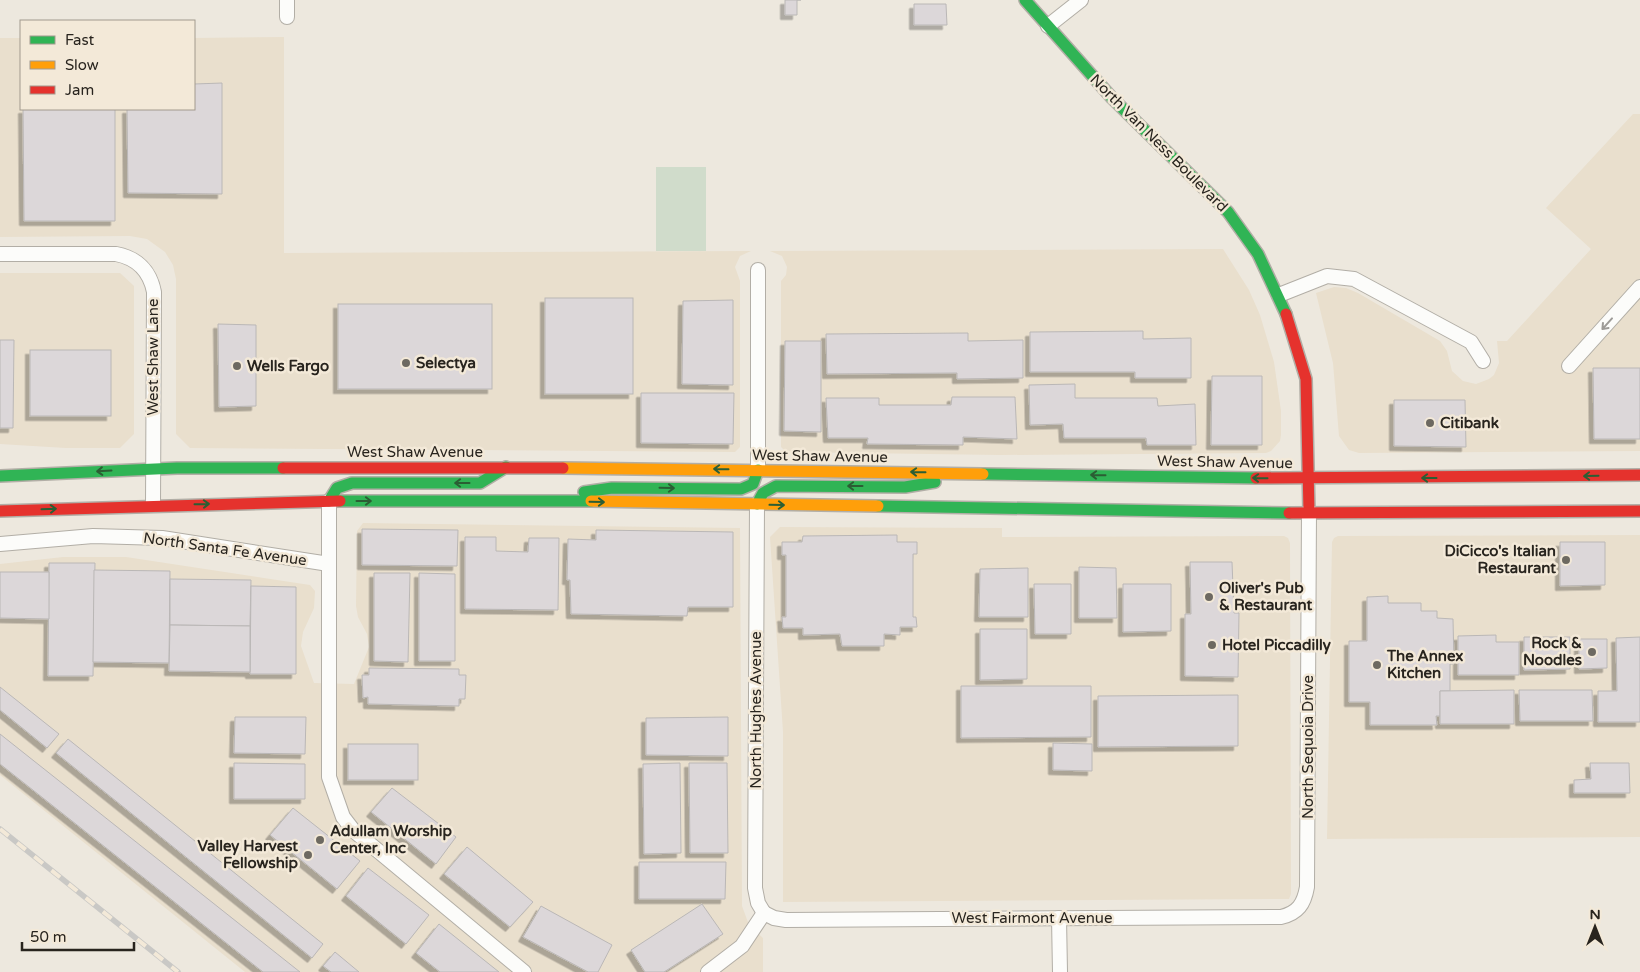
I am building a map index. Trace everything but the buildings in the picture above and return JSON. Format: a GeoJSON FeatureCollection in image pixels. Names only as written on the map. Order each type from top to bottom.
{"type":"FeatureCollection","features":[{"type":"Feature","properties":{"kind":"main road","name":"North Van Ness Boulevard"},"geometry":{"type":"LineString","coordinates":[[1026,0],[1112,98],[1228,212],[1258,254],[1279,295],[1300,353],[1306,380],[1309,494]]}},
{"type":"Feature","properties":{"kind":"main road","name":"West Shaw Avenue"},"geometry":{"type":"LineString","coordinates":[[0,476],[153,469],[506,467],[990,472],[1309,478],[1640,475]]}},
{"type":"Feature","properties":{"kind":"main road"},"geometry":{"type":"LineString","coordinates":[[329,501],[337,488],[352,483],[480,483],[506,467]]}},
{"type":"Feature","properties":{"kind":"main road"},"geometry":{"type":"LineString","coordinates":[[532,502],[612,488],[741,489],[753,484],[758,470]]}},
{"type":"Feature","properties":{"kind":"main road"},"geometry":{"type":"LineString","coordinates":[[757,504],[763,493],[776,486],[905,487],[990,472]]}},
{"type":"Feature","properties":{"kind":"main road","name":"North Sequoia Drive"},"geometry":{"type":"LineString","coordinates":[[1309,494],[1309,511]]}},
{"type":"Feature","properties":{"kind":"main road"},"geometry":{"type":"LineString","coordinates":[[0,511],[329,501],[1475,513],[1640,511]]}},
{"type":"Feature","properties":{"kind":"street"},"geometry":{"type":"LineString","coordinates":[[287,0],[287,17]]}},
{"type":"Feature","properties":{"kind":"street"},"geometry":{"type":"LineString","coordinates":[[1048,26],[1082,0]]}},
{"type":"Feature","properties":{"kind":"street","name":"West Shaw Lane"},"geometry":{"type":"LineString","coordinates":[[0,254],[116,254],[133,259],[148,274],[154,292],[153,505]]}},
{"type":"Feature","properties":{"kind":"street"},"geometry":{"type":"LineString","coordinates":[[758,270],[758,470]]}},
{"type":"Feature","properties":{"kind":"street"},"geometry":{"type":"LineString","coordinates":[[1279,295],[1327,276],[1354,279],[1471,342],[1483,361]]}},
{"type":"Feature","properties":{"kind":"street"},"geometry":{"type":"LineString","coordinates":[[1569,366],[1640,287]]}},
{"type":"Feature","properties":{"kind":"street"},"geometry":{"type":"LineString","coordinates":[[329,501],[329,777],[343,817],[353,830],[524,972]]}},
{"type":"Feature","properties":{"kind":"street","name":"North Hughes Avenue"},"geometry":{"type":"LineString","coordinates":[[757,504],[755,888],[758,903],[764,913]]}},
{"type":"Feature","properties":{"kind":"street","name":"North Sequoia Drive"},"geometry":{"type":"LineString","coordinates":[[1299,909],[1305,899],[1307,887],[1309,511]]}},
{"type":"Feature","properties":{"kind":"street","name":"North Santa Fe Avenue"},"geometry":{"type":"LineString","coordinates":[[0,544],[92,536],[162,538],[329,564]]}},
{"type":"Feature","properties":{"kind":"street","name":"West Fairmont Avenue"},"geometry":{"type":"LineString","coordinates":[[764,913],[774,918],[786,920],[1281,917],[1290,915],[1299,909]]}},
{"type":"Feature","properties":{"kind":"street"},"geometry":{"type":"LineString","coordinates":[[708,972],[742,946],[764,913]]}},
{"type":"Feature","properties":{"kind":"street"},"geometry":{"type":"LineString","coordinates":[[1059,918],[1060,972]]}},
{"type":"Feature","properties":{"kind":"shaded area"},"geometry":{"type":"Polygon","coordinates":[[[284,37],[284,253],[751,251],[740,256],[735,267],[740,281],[740,447],[735,452],[190,448],[176,434],[176,279],[173,265],[165,252],[147,239],[130,236],[0,237],[0,38],[20,38],[20,110],[195,110],[195,38],[284,37]]]}},
{"type":"Feature","properties":{"kind":"shaded area"},"geometry":{"type":"Polygon","coordinates":[[[1633,114],[1640,114],[1640,451],[1359,453],[1349,450],[1339,436],[1333,363],[1316,293],[1334,287],[1346,288],[1358,293],[1440,341],[1447,351],[1452,371],[1463,381],[1476,384],[1489,379],[1494,375],[1499,363],[1497,341],[1507,341],[1591,249],[1546,208],[1633,114]]]}},
{"type":"Feature","properties":{"kind":"shaded area"},"geometry":{"type":"Polygon","coordinates":[[[1223,249],[1249,290],[1260,315],[1274,362],[1281,411],[1281,435],[1280,441],[1271,451],[1266,453],[1001,455],[786,452],[781,447],[781,281],[786,275],[787,267],[782,256],[770,251],[1223,249]]]}},
{"type":"Feature","properties":{"kind":"shaded area"},"geometry":{"type":"Polygon","coordinates":[[[0,273],[120,273],[134,286],[134,434],[120,448],[66,448],[0,444],[0,273]]]}},
{"type":"Feature","properties":{"kind":"shaded area"},"geometry":{"type":"Polygon","coordinates":[[[363,523],[740,528],[742,906],[749,925],[763,938],[763,972],[245,972],[0,775],[0,564],[63,557],[126,557],[310,585],[315,591],[314,608],[303,632],[301,646],[314,683],[354,684],[369,647],[367,634],[358,617],[356,606],[357,531],[363,523]]]}},
{"type":"Feature","properties":{"kind":"shaded area"},"geometry":{"type":"Polygon","coordinates":[[[780,527],[1002,528],[1002,537],[1284,536],[1288,538],[1290,543],[1291,894],[1289,899],[783,902],[783,732],[770,537],[780,527]]]}},
{"type":"Feature","properties":{"kind":"shaded area"},"geometry":{"type":"Polygon","coordinates":[[[1640,535],[1640,837],[1327,839],[1332,542],[1334,538],[1338,536],[1640,535]]]}},
{"type":"Feature","properties":{"kind":"green space"},"geometry":{"type":"Polygon","coordinates":[[[656,167],[706,167],[706,251],[656,251],[656,167]]]}},
{"type":"Feature","properties":{"kind":"railway"},"geometry":{"type":"LineString","coordinates":[[0,829],[178,972]]}},
{"type":"Feature","properties":{"kind":"traffic: fast"},"geometry":{"type":"LineString","coordinates":[[1025,0],[1112,98],[1228,212],[1258,254],[1286,314]]}},
{"type":"Feature","properties":{"kind":"traffic: fast"},"geometry":{"type":"LineString","coordinates":[[329,501],[337,488],[352,483],[480,483],[506,467]]}},
{"type":"Feature","properties":{"kind":"traffic: fast"},"geometry":{"type":"LineString","coordinates":[[0,476],[177,468],[283,468]]}},
{"type":"Feature","properties":{"kind":"traffic: fast"},"geometry":{"type":"LineString","coordinates":[[584,492],[612,488],[741,489],[753,484],[758,470]]}},
{"type":"Feature","properties":{"kind":"traffic: fast"},"geometry":{"type":"LineString","coordinates":[[983,474],[1256,478]]}},
{"type":"Feature","properties":{"kind":"traffic: fast"},"geometry":{"type":"LineString","coordinates":[[757,504],[763,493],[776,486],[905,487],[935,482]]}},
{"type":"Feature","properties":{"kind":"traffic: fast"},"geometry":{"type":"LineString","coordinates":[[340,501],[591,501]]}},
{"type":"Feature","properties":{"kind":"traffic: fast"},"geometry":{"type":"LineString","coordinates":[[878,506],[1289,513]]}},
{"type":"Feature","properties":{"kind":"traffic: slow"},"geometry":{"type":"LineString","coordinates":[[563,468],[983,474]]}},
{"type":"Feature","properties":{"kind":"traffic: slow"},"geometry":{"type":"LineString","coordinates":[[591,501],[878,506]]}},
{"type":"Feature","properties":{"kind":"traffic: jam"},"geometry":{"type":"LineString","coordinates":[[1286,314],[1306,379],[1309,511]]}},
{"type":"Feature","properties":{"kind":"traffic: jam"},"geometry":{"type":"LineString","coordinates":[[283,468],[563,468]]}},
{"type":"Feature","properties":{"kind":"traffic: jam"},"geometry":{"type":"LineString","coordinates":[[1256,478],[1640,475]]}},
{"type":"Feature","properties":{"kind":"traffic: jam"},"geometry":{"type":"LineString","coordinates":[[0,511],[340,501]]}},
{"type":"Feature","properties":{"kind":"traffic: jam"},"geometry":{"type":"LineString","coordinates":[[1289,513],[1640,511]]}},
{"type":"Feature","properties":{"kind":"place","name":"Selectya"},"geometry":{"type":"Point","coordinates":[406,363]}},
{"type":"Feature","properties":{"kind":"place","name":"Wells Fargo"},"geometry":{"type":"Point","coordinates":[237,366]}},
{"type":"Feature","properties":{"kind":"place","name":"Citibank"},"geometry":{"type":"Point","coordinates":[1430,423]}},
{"type":"Feature","properties":{"kind":"place","name":"DiCicco's Italian Restaurant"},"geometry":{"type":"Point","coordinates":[1566,560]}},
{"type":"Feature","properties":{"kind":"place","name":"Oliver's Pub & Restaurant"},"geometry":{"type":"Point","coordinates":[1209,597]}},
{"type":"Feature","properties":{"kind":"place","name":"Hotel Piccadilly"},"geometry":{"type":"Point","coordinates":[1212,645]}},
{"type":"Feature","properties":{"kind":"place","name":"Rock & Noodles"},"geometry":{"type":"Point","coordinates":[1592,652]}},
{"type":"Feature","properties":{"kind":"place","name":"The Annex Kitchen"},"geometry":{"type":"Point","coordinates":[1377,665]}},
{"type":"Feature","properties":{"kind":"place","name":"Adullam Worship Center, Inc"},"geometry":{"type":"Point","coordinates":[320,840]}},
{"type":"Feature","properties":{"kind":"place","name":"Valley Harvest Fellowship"},"geometry":{"type":"Point","coordinates":[308,855]}}]}
